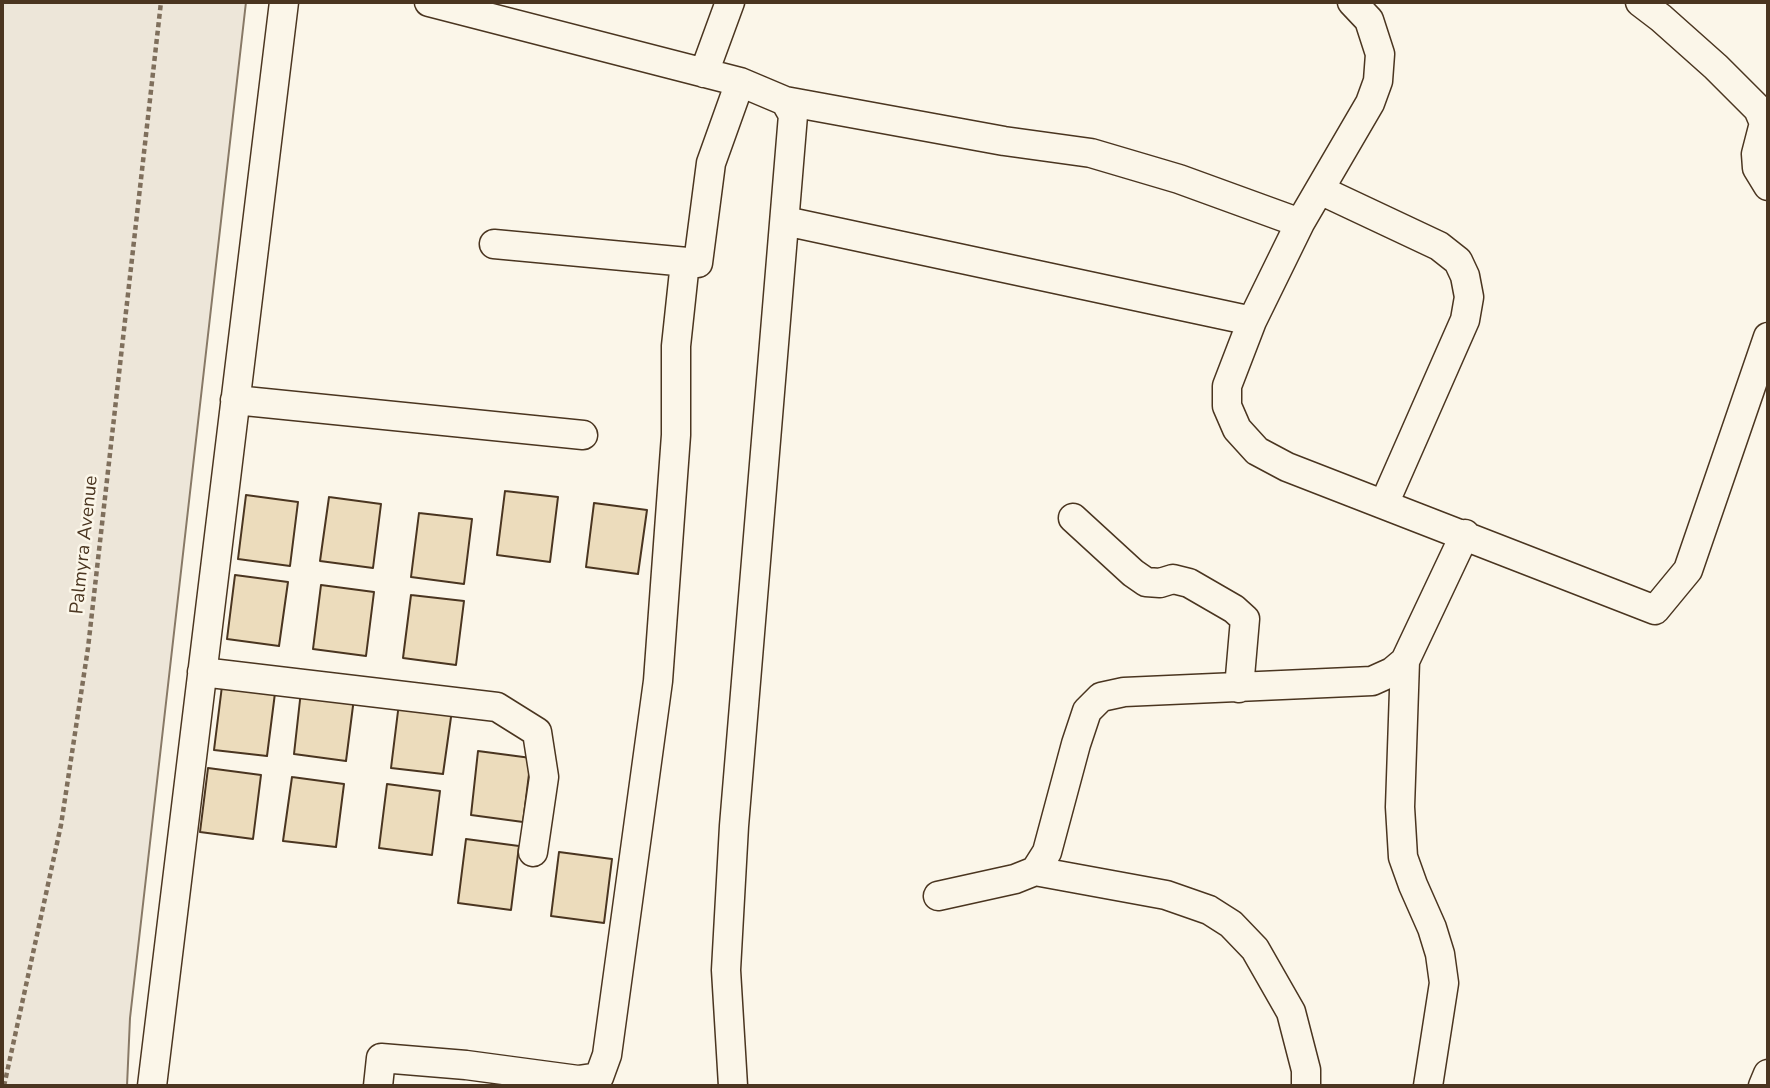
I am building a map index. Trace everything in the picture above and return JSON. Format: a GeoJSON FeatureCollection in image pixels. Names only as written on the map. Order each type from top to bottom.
{"type":"FeatureCollection","features":[{"type":"Feature","properties":{"kind":"street"},"geometry":{"type":"LineString","coordinates":[[152,1086],[284,2]]}},
{"type":"Feature","properties":{"kind":"street"},"geometry":{"type":"LineString","coordinates":[[429,2],[740,82],[785,101],[1004,141],[1091,153],[1179,179],[1300,223]]}},
{"type":"Feature","properties":{"kind":"street"},"geometry":{"type":"LineString","coordinates":[[704,73],[730,2]]}},
{"type":"Feature","properties":{"kind":"street"},"geometry":{"type":"LineString","coordinates":[[1352,2],[1369,20],[1380,54],[1378,81],[1370,103],[1300,223],[1252,321],[1227,386],[1227,407],[1237,429],[1257,451],[1287,467],[1655,610],[1688,570],[1768,337]]}},
{"type":"Feature","properties":{"kind":"street"},"geometry":{"type":"LineString","coordinates":[[1640,2],[1707,58],[1758,109],[1764,123],[1756,154],[1757,168],[1768,186]]}},
{"type":"Feature","properties":{"kind":"street"},"geometry":{"type":"LineString","coordinates":[[494,244],[698,263],[711,163],[740,82]]}},
{"type":"Feature","properties":{"kind":"street"},"geometry":{"type":"LineString","coordinates":[[733,1086],[726,970],[734,825],[793,115],[785,101]]}},
{"type":"Feature","properties":{"kind":"street"},"geometry":{"type":"LineString","coordinates":[[1320,190],[1439,246],[1458,261],[1465,276],[1469,296],[1465,320],[1384,504]]}},
{"type":"Feature","properties":{"kind":"street"},"geometry":{"type":"LineString","coordinates":[[785,221],[1252,321]]}},
{"type":"Feature","properties":{"kind":"street"},"geometry":{"type":"LineString","coordinates":[[378,1086],[381,1058],[466,1065],[578,1080],[598,1077],[607,1055],[658,681],[676,435],[676,346],[685,262]]}},
{"type":"Feature","properties":{"kind":"street"},"geometry":{"type":"LineString","coordinates":[[235,400],[583,435]]}},
{"type":"Feature","properties":{"kind":"street"},"geometry":{"type":"LineString","coordinates":[[1073,518],[1146,582],[1160,583],[1173,579],[1189,583],[1234,609],[1245,619],[1239,688]]}},
{"type":"Feature","properties":{"kind":"street"},"geometry":{"type":"LineString","coordinates":[[1427,1086],[1444,984],[1440,954],[1432,928],[1403,857],[1400,807],[1405,661],[1465,534]]}},
{"type":"Feature","properties":{"kind":"street"},"geometry":{"type":"LineString","coordinates":[[1035,871],[1047,852],[1087,711],[1101,697],[1124,692],[1371,681],[1392,672],[1405,661]]}},
{"type":"Feature","properties":{"kind":"street"},"geometry":{"type":"LineString","coordinates":[[202,672],[497,707],[537,732],[544,777],[533,852]]}},
{"type":"Feature","properties":{"kind":"street"},"geometry":{"type":"LineString","coordinates":[[938,896],[1015,879],[1035,871],[1166,895],[1209,910],[1231,924],[1255,949],[1291,1012],[1306,1070],[1306,1086]]}},
{"type":"Feature","properties":{"kind":"street"},"geometry":{"type":"LineString","coordinates":[[1763,1086],[1768,1074]]}},
{"type":"Feature","properties":{"kind":"path","name":"Palmyra Avenue"},"geometry":{"type":"LineString","coordinates":[[4,1086],[61,825],[86,662],[161,2]]}},
{"type":"Feature","properties":{"kind":"shaded area"},"geometry":{"type":"Polygon","coordinates":[[[2,2],[246,2],[130,1018],[127,1086],[2,1086],[2,2]]]}},
{"type":"Feature","properties":{"kind":"building"},"geometry":{"type":"Polygon","coordinates":[[[505,491],[558,497],[550,562],[497,555],[505,491]]]}},
{"type":"Feature","properties":{"kind":"building"},"geometry":{"type":"Polygon","coordinates":[[[246,495],[298,502],[290,566],[238,559],[246,495]]]}},
{"type":"Feature","properties":{"kind":"building"},"geometry":{"type":"Polygon","coordinates":[[[329,497],[381,504],[373,568],[320,561],[329,497]]]}},
{"type":"Feature","properties":{"kind":"building"},"geometry":{"type":"Polygon","coordinates":[[[594,503],[647,510],[638,574],[586,567],[594,503]]]}},
{"type":"Feature","properties":{"kind":"building"},"geometry":{"type":"Polygon","coordinates":[[[419,513],[472,519],[464,584],[411,577],[419,513]]]}},
{"type":"Feature","properties":{"kind":"building"},"geometry":{"type":"Polygon","coordinates":[[[235,575],[288,582],[279,646],[227,639],[235,575]]]}},
{"type":"Feature","properties":{"kind":"building"},"geometry":{"type":"Polygon","coordinates":[[[321,585],[374,592],[366,656],[313,649],[321,585]]]}},
{"type":"Feature","properties":{"kind":"building"},"geometry":{"type":"Polygon","coordinates":[[[411,595],[464,601],[456,665],[403,658],[411,595]]]}},
{"type":"Feature","properties":{"kind":"building"},"geometry":{"type":"Polygon","coordinates":[[[222,686],[275,693],[267,756],[214,750],[222,686]]]}},
{"type":"Feature","properties":{"kind":"building"},"geometry":{"type":"Polygon","coordinates":[[[301,691],[354,698],[346,761],[294,754],[301,691]]]}},
{"type":"Feature","properties":{"kind":"building"},"geometry":{"type":"Polygon","coordinates":[[[399,703],[452,710],[443,774],[391,768],[399,703]]]}},
{"type":"Feature","properties":{"kind":"building"},"geometry":{"type":"Polygon","coordinates":[[[478,751],[531,758],[523,822],[471,815],[478,751]]]}},
{"type":"Feature","properties":{"kind":"building"},"geometry":{"type":"Polygon","coordinates":[[[208,768],[261,775],[253,839],[200,832],[208,768]]]}},
{"type":"Feature","properties":{"kind":"building"},"geometry":{"type":"Polygon","coordinates":[[[292,777],[344,784],[336,847],[283,841],[292,777]]]}},
{"type":"Feature","properties":{"kind":"building"},"geometry":{"type":"Polygon","coordinates":[[[387,784],[440,791],[432,855],[379,848],[387,784]]]}},
{"type":"Feature","properties":{"kind":"building"},"geometry":{"type":"Polygon","coordinates":[[[466,839],[519,846],[511,910],[458,903],[466,839]]]}},
{"type":"Feature","properties":{"kind":"building"},"geometry":{"type":"Polygon","coordinates":[[[559,852],[612,859],[604,923],[551,916],[559,852]]]}}]}
